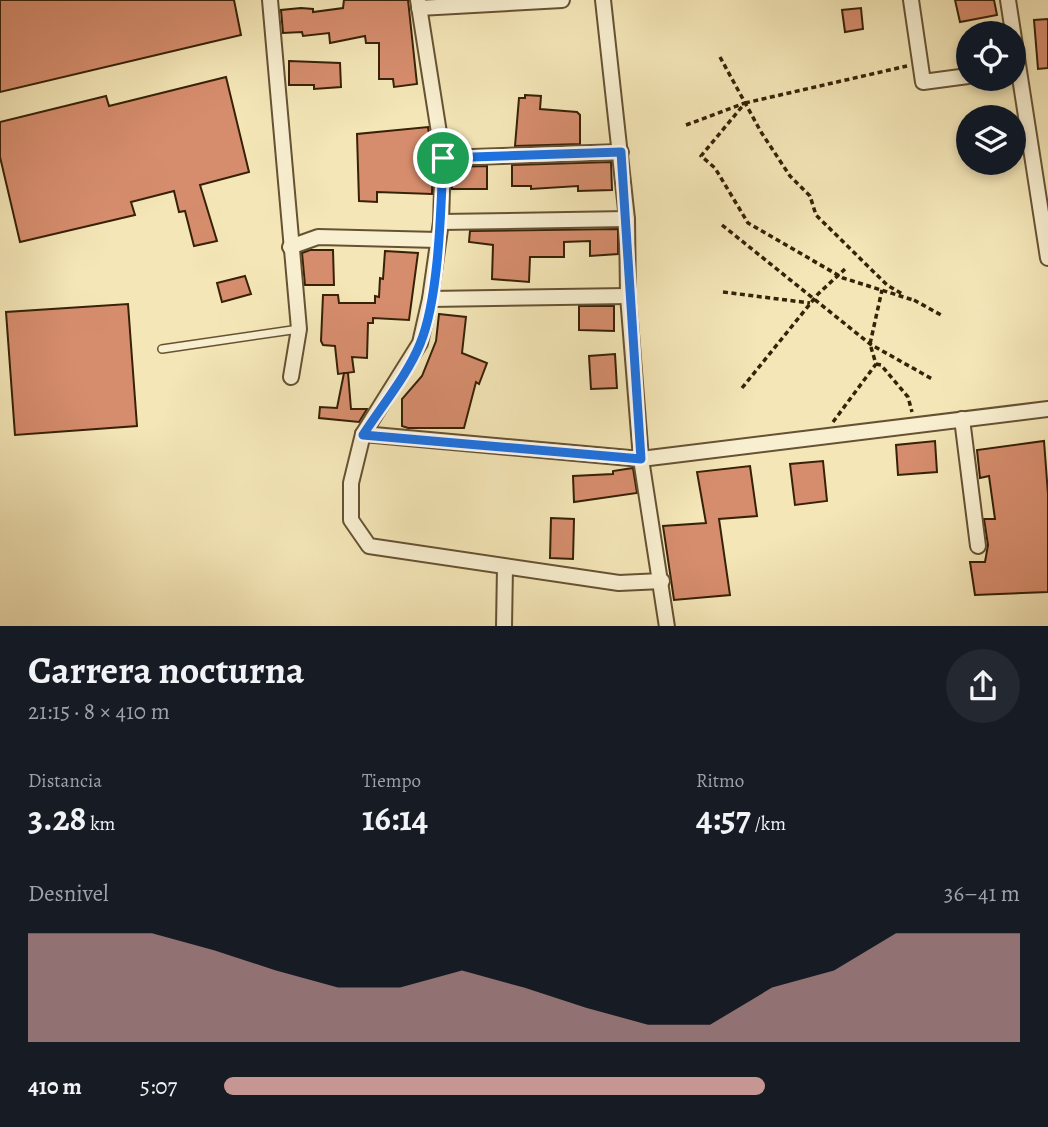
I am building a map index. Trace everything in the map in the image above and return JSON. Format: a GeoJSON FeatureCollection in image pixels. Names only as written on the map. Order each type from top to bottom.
{"type":"FeatureCollection","features":[{"type":"Feature","properties":{"kind":"street"},"geometry":{"type":"LineString","coordinates":[[270,0],[299,329],[291,377]]}},
{"type":"Feature","properties":{"kind":"street"},"geometry":{"type":"LineString","coordinates":[[562,0],[419,4],[443,158],[441,222],[430,299],[420,344],[363,435],[351,483],[351,520],[369,546],[619,583],[662,582]]}},
{"type":"Feature","properties":{"kind":"street"},"geometry":{"type":"LineString","coordinates":[[603,0],[627,219],[628,296],[641,459],[667,626]]}},
{"type":"Feature","properties":{"kind":"street"},"geometry":{"type":"LineString","coordinates":[[911,0],[923,82],[956,78]]}},
{"type":"Feature","properties":{"kind":"street"},"geometry":{"type":"LineString","coordinates":[[1008,0],[1011,21]]}},
{"type":"Feature","properties":{"kind":"street"},"geometry":{"type":"LineString","coordinates":[[1020,91],[1048,258]]}},
{"type":"Feature","properties":{"kind":"street"},"geometry":{"type":"LineString","coordinates":[[443,158],[621,152]]}},
{"type":"Feature","properties":{"kind":"street"},"geometry":{"type":"LineString","coordinates":[[1032,164],[1048,161]]}},
{"type":"Feature","properties":{"kind":"street"},"geometry":{"type":"LineString","coordinates":[[441,222],[627,219]]}},
{"type":"Feature","properties":{"kind":"street"},"geometry":{"type":"LineString","coordinates":[[290,247],[318,237],[438,240]]}},
{"type":"Feature","properties":{"kind":"street"},"geometry":{"type":"LineString","coordinates":[[430,299],[628,296]]}},
{"type":"Feature","properties":{"kind":"street"},"geometry":{"type":"LineString","coordinates":[[363,435],[641,459],[1048,409]]}},
{"type":"Feature","properties":{"kind":"street"},"geometry":{"type":"LineString","coordinates":[[962,419],[978,546]]}},
{"type":"Feature","properties":{"kind":"street"},"geometry":{"type":"LineString","coordinates":[[503,626],[505,567]]}},
{"type":"Feature","properties":{"kind":"lane"},"geometry":{"type":"LineString","coordinates":[[162,349],[299,329]]}},
{"type":"Feature","properties":{"kind":"path"},"geometry":{"type":"LineString","coordinates":[[720,57],[790,176],[810,195],[816,215],[887,285],[941,315]]}},
{"type":"Feature","properties":{"kind":"path"},"geometry":{"type":"LineString","coordinates":[[686,125],[745,103],[919,63]]}},
{"type":"Feature","properties":{"kind":"path"},"geometry":{"type":"LineString","coordinates":[[745,103],[701,156],[715,168],[748,223],[838,275],[914,300]]}},
{"type":"Feature","properties":{"kind":"path"},"geometry":{"type":"LineString","coordinates":[[722,225],[812,301],[870,344],[934,380]]}},
{"type":"Feature","properties":{"kind":"path"},"geometry":{"type":"LineString","coordinates":[[742,388],[812,301],[845,269]]}},
{"type":"Feature","properties":{"kind":"path"},"geometry":{"type":"LineString","coordinates":[[876,364],[870,344],[881,290]]}},
{"type":"Feature","properties":{"kind":"path"},"geometry":{"type":"LineString","coordinates":[[723,292],[812,301]]}},
{"type":"Feature","properties":{"kind":"path"},"geometry":{"type":"LineString","coordinates":[[876,364],[881,365],[908,397],[915,424]]}},
{"type":"Feature","properties":{"kind":"path"},"geometry":{"type":"LineString","coordinates":[[829,435],[835,418],[876,364]]}},
{"type":"Feature","properties":{"kind":"building"},"geometry":{"type":"Polygon","coordinates":[[[0,0],[234,0],[241,35],[0,92],[0,0]]]}},
{"type":"Feature","properties":{"kind":"building"},"geometry":{"type":"Polygon","coordinates":[[[344,0],[408,0],[417,84],[394,87],[393,79],[379,79],[379,43],[366,43],[365,36],[330,43],[329,33],[303,36],[302,32],[283,33],[281,10],[301,8],[313,9],[313,12],[343,8],[344,0]]]}},
{"type":"Feature","properties":{"kind":"building"},"geometry":{"type":"Polygon","coordinates":[[[955,0],[994,0],[997,15],[960,21],[955,0]]]}},
{"type":"Feature","properties":{"kind":"building"},"geometry":{"type":"Polygon","coordinates":[[[861,8],[863,29],[845,32],[842,10],[861,8]]]}},
{"type":"Feature","properties":{"kind":"building"},"geometry":{"type":"Polygon","coordinates":[[[1048,19],[1048,68],[1038,69],[1034,20],[1048,19]]]}},
{"type":"Feature","properties":{"kind":"building"},"geometry":{"type":"Polygon","coordinates":[[[289,61],[340,63],[341,87],[314,89],[314,85],[289,85],[289,61]]]}},
{"type":"Feature","properties":{"kind":"building"},"geometry":{"type":"Polygon","coordinates":[[[226,77],[249,172],[200,185],[217,241],[194,246],[185,211],[179,212],[174,191],[131,202],[135,215],[20,242],[0,157],[0,122],[106,96],[109,106],[226,77]]]}},
{"type":"Feature","properties":{"kind":"building"},"geometry":{"type":"Polygon","coordinates":[[[525,95],[541,96],[540,109],[577,112],[580,115],[580,144],[515,146],[519,98],[525,98],[525,95]]]}},
{"type":"Feature","properties":{"kind":"building"},"geometry":{"type":"Polygon","coordinates":[[[428,127],[433,159],[432,194],[377,192],[377,202],[359,201],[357,134],[428,127]]]}},
{"type":"Feature","properties":{"kind":"building"},"geometry":{"type":"Polygon","coordinates":[[[611,162],[612,190],[578,191],[578,186],[531,189],[531,186],[512,186],[512,165],[611,162]]]}},
{"type":"Feature","properties":{"kind":"building"},"geometry":{"type":"Polygon","coordinates":[[[487,166],[487,189],[452,189],[452,167],[487,166]]]}},
{"type":"Feature","properties":{"kind":"building"},"geometry":{"type":"Polygon","coordinates":[[[618,229],[618,254],[590,256],[590,241],[564,242],[564,257],[530,257],[529,282],[492,279],[493,245],[469,242],[470,231],[618,229]]]}},
{"type":"Feature","properties":{"kind":"building"},"geometry":{"type":"Polygon","coordinates":[[[310,250],[333,250],[334,285],[305,285],[302,253],[310,250]]]}},
{"type":"Feature","properties":{"kind":"building"},"geometry":{"type":"Polygon","coordinates":[[[385,251],[418,253],[409,320],[373,318],[373,323],[368,323],[367,358],[352,357],[354,372],[338,374],[335,346],[323,345],[321,341],[323,295],[338,295],[339,303],[375,303],[375,296],[379,297],[380,278],[383,279],[385,251]]]}},
{"type":"Feature","properties":{"kind":"building"},"geometry":{"type":"Polygon","coordinates":[[[245,276],[251,294],[222,302],[217,283],[245,276]]]}},
{"type":"Feature","properties":{"kind":"building"},"geometry":{"type":"Polygon","coordinates":[[[128,304],[137,426],[15,435],[6,312],[128,304]]]}},
{"type":"Feature","properties":{"kind":"building"},"geometry":{"type":"Polygon","coordinates":[[[579,306],[614,306],[614,331],[579,330],[579,306]]]}},
{"type":"Feature","properties":{"kind":"building"},"geometry":{"type":"Polygon","coordinates":[[[439,314],[466,317],[462,353],[487,363],[479,384],[476,382],[464,428],[408,428],[402,426],[402,399],[422,376],[436,341],[439,314]]]}},
{"type":"Feature","properties":{"kind":"building"},"geometry":{"type":"Polygon","coordinates":[[[615,354],[617,388],[591,389],[589,356],[615,354]]]}},
{"type":"Feature","properties":{"kind":"building"},"geometry":{"type":"Polygon","coordinates":[[[344,373],[348,373],[351,409],[367,409],[359,422],[319,418],[320,407],[337,408],[344,373]]]}},
{"type":"Feature","properties":{"kind":"building"},"geometry":{"type":"Polygon","coordinates":[[[935,441],[937,472],[898,475],[896,445],[935,441]]]}},
{"type":"Feature","properties":{"kind":"building"},"geometry":{"type":"Polygon","coordinates":[[[1044,441],[1048,494],[1048,592],[975,595],[970,562],[985,562],[988,545],[984,519],[995,519],[989,476],[980,478],[977,450],[1044,441]]]}},
{"type":"Feature","properties":{"kind":"building"},"geometry":{"type":"Polygon","coordinates":[[[823,461],[827,501],[795,505],[790,464],[823,461]]]}},
{"type":"Feature","properties":{"kind":"building"},"geometry":{"type":"Polygon","coordinates":[[[750,466],[757,516],[719,519],[730,595],[674,600],[663,526],[706,523],[697,472],[750,466]]]}},
{"type":"Feature","properties":{"kind":"building"},"geometry":{"type":"Polygon","coordinates":[[[633,468],[637,493],[574,502],[573,476],[613,474],[613,471],[633,468]]]}},
{"type":"Feature","properties":{"kind":"building"},"geometry":{"type":"Polygon","coordinates":[[[551,518],[574,519],[573,559],[550,558],[551,518]]]}},
{"type":"Feature","properties":{"kind":"route"},"geometry":{"type":"LineString","coordinates":[[621,152],[627,219],[628,296],[641,459],[363,435],[420,344],[430,299],[441,222],[443,158],[621,152]]}}]}
